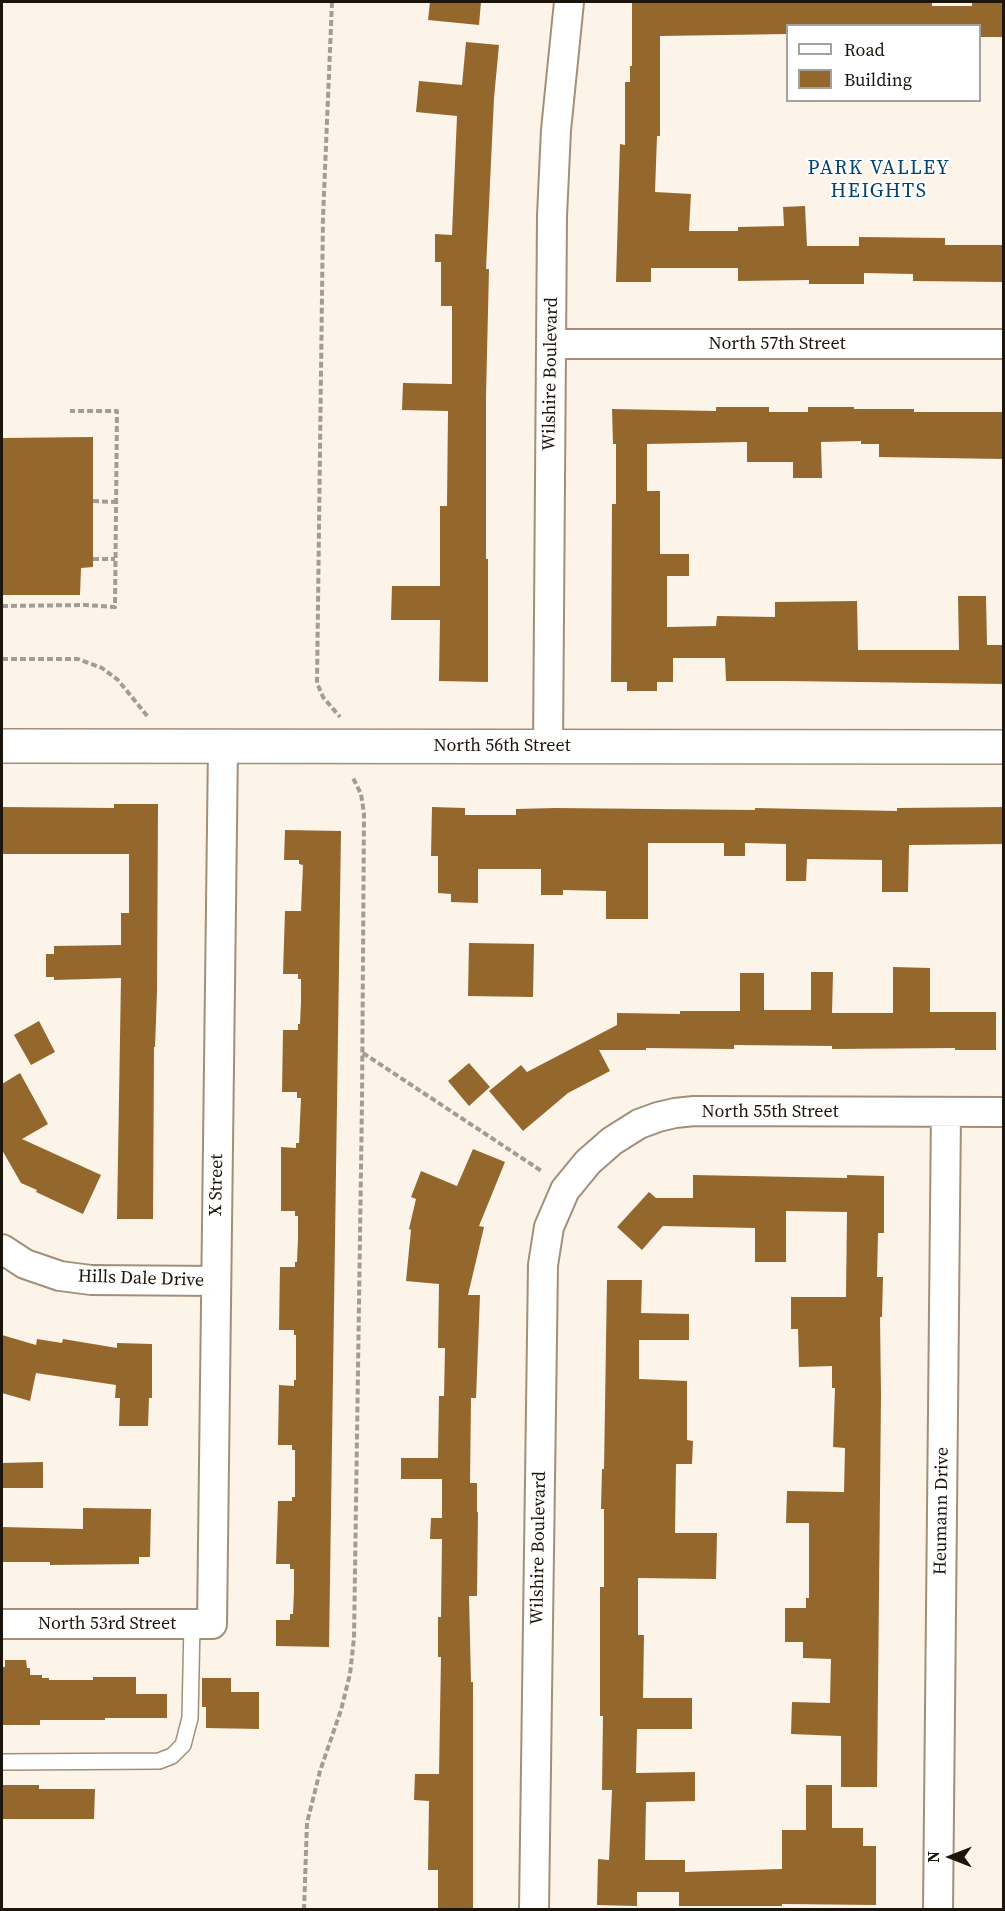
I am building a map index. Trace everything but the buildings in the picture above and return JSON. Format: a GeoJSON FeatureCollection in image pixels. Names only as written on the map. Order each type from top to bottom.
{"type":"FeatureCollection","features":[{"type":"Feature","properties":{"kind":"main road","name":"North 56th Street"},"geometry":{"type":"LineString","coordinates":[[2,746],[1004,747]]}},
{"type":"Feature","properties":{"kind":"street","name":"Wilshire Boulevard"},"geometry":{"type":"LineString","coordinates":[[548,747],[552,216],[556,130],[569,2]]}},
{"type":"Feature","properties":{"kind":"street","name":"North 57th Street"},"geometry":{"type":"LineString","coordinates":[[551,344],[1004,344]]}},
{"type":"Feature","properties":{"kind":"street","name":"X Street"},"geometry":{"type":"LineString","coordinates":[[202,1624],[216,1281],[224,746]]}},
{"type":"Feature","properties":{"kind":"street","name":"North 55th Street"},"geometry":{"type":"LineString","coordinates":[[566,1190],[588,1162],[612,1141],[658,1117],[694,1111],[1004,1112]]}},
{"type":"Feature","properties":{"kind":"street","name":"Heumann Drive"},"geometry":{"type":"LineString","coordinates":[[938,1910],[946,1112]]}},
{"type":"Feature","properties":{"kind":"street","name":"Wilshire Boulevard"},"geometry":{"type":"LineString","coordinates":[[534,1910],[543,1265],[549,1227],[566,1190]]}},
{"type":"Feature","properties":{"kind":"street","name":"Hills Dale Drive"},"geometry":{"type":"LineString","coordinates":[[2,1249],[25,1264],[49,1273],[81,1279],[216,1281]]}},
{"type":"Feature","properties":{"kind":"street","name":"North 53rd Street"},"geometry":{"type":"LineString","coordinates":[[2,1624],[202,1624]]}},
{"type":"Feature","properties":{"kind":"lane"},"geometry":{"type":"LineString","coordinates":[[2,1762],[159,1761],[172,1756],[183,1744],[190,1718],[202,1624]]}},
{"type":"Feature","properties":{"kind":"path"},"geometry":{"type":"LineString","coordinates":[[332,2],[322,217],[316,683],[323,697],[340,716],[340,724]]}},
{"type":"Feature","properties":{"kind":"path"},"geometry":{"type":"LineString","coordinates":[[2,606],[114,607],[117,411],[70,411]]}},
{"type":"Feature","properties":{"kind":"path"},"geometry":{"type":"LineString","coordinates":[[93,501],[116,501]]}},
{"type":"Feature","properties":{"kind":"path"},"geometry":{"type":"LineString","coordinates":[[93,559],[115,559]]}},
{"type":"Feature","properties":{"kind":"path"},"geometry":{"type":"LineString","coordinates":[[2,659],[78,659],[102,668],[118,680],[148,717]]}},
{"type":"Feature","properties":{"kind":"path"},"geometry":{"type":"LineString","coordinates":[[304,1910],[307,1823],[320,1771],[342,1710],[350,1674],[354,1638],[364,813],[361,794],[349,771]]}},
{"type":"Feature","properties":{"kind":"path"},"geometry":{"type":"LineString","coordinates":[[362,1053],[543,1172]]}},
{"type":"Feature","properties":{"kind":"district","name":"PARK VALLEY HEIGHTS"},"geometry":{"type":"Point","coordinates":[879,180]}}]}
